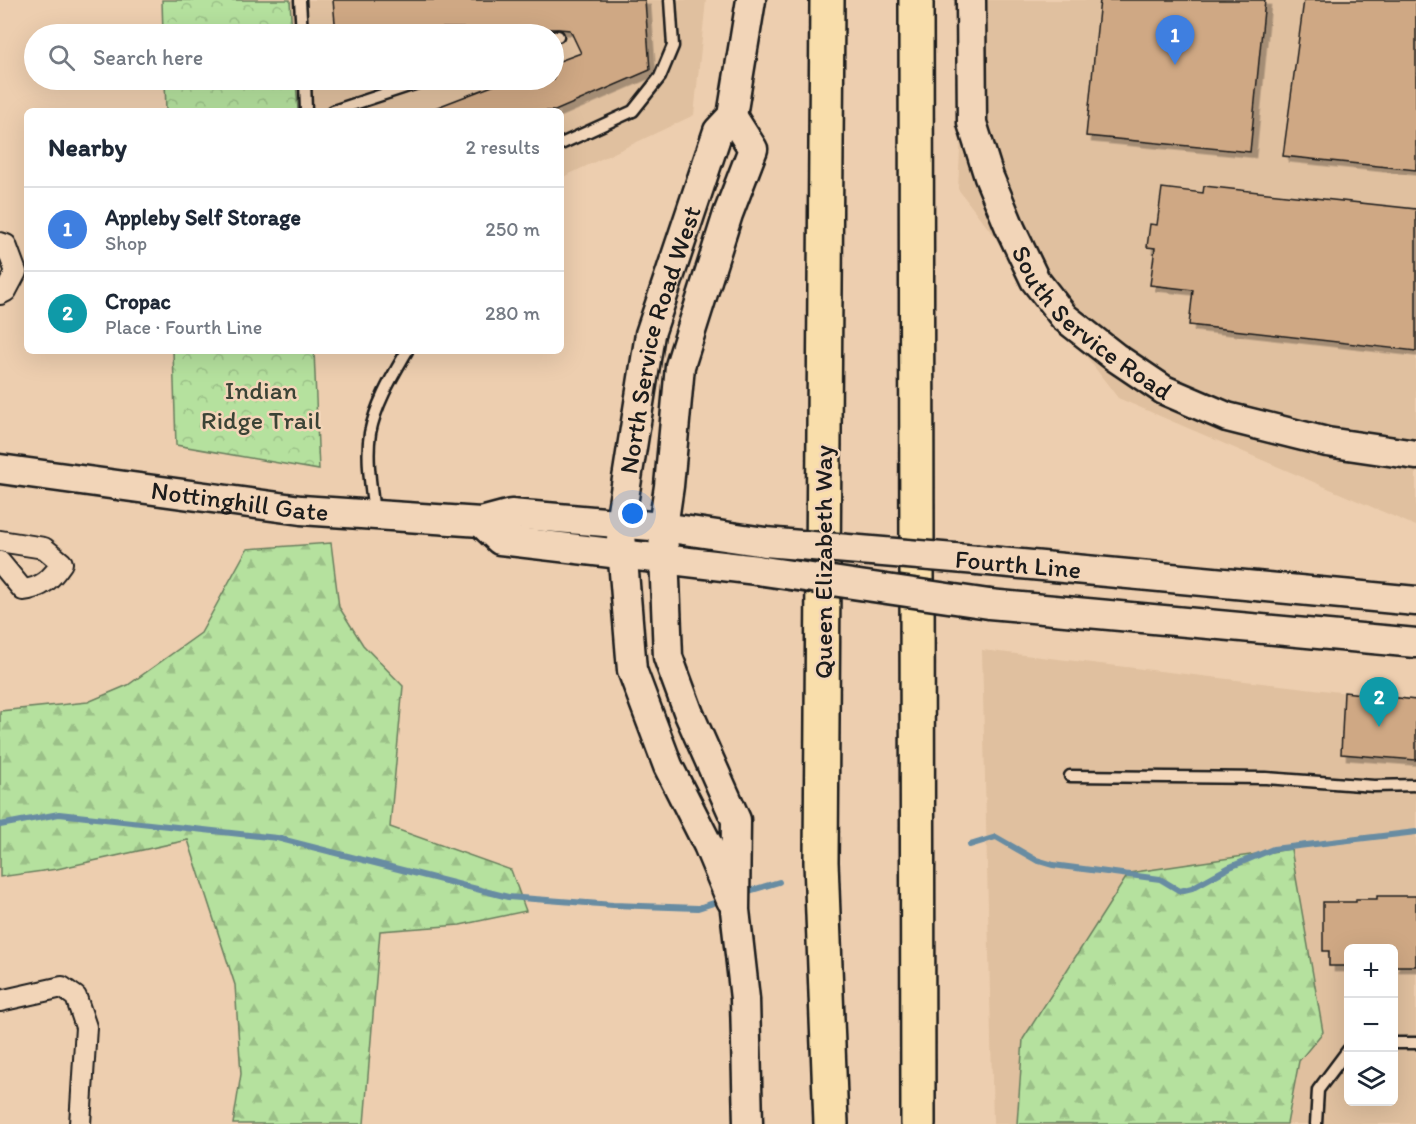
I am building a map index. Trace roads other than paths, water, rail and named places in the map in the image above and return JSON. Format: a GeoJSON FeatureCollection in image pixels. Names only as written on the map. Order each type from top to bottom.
{"type":"FeatureCollection","features":[{"type":"Feature","properties":{"kind":"highway","name":"Queen Elizabeth Way"},"geometry":{"type":"LineString","coordinates":[[827,0],[821,862],[831,1124]]}},
{"type":"Feature","properties":{"kind":"highway"},"geometry":{"type":"LineString","coordinates":[[916,0],[918,1124]]}},
{"type":"Feature","properties":{"kind":"street","name":"North Service Road West"},"geometry":{"type":"LineString","coordinates":[[735,910],[708,845],[668,766],[632,670],[620,522],[650,334],[718,131],[732,116],[751,0]]}},
{"type":"Feature","properties":{"kind":"street","name":"South Service Road"},"geometry":{"type":"LineString","coordinates":[[971,0],[972,123],[989,177],[1011,230],[1035,280],[1064,317],[1115,357],[1164,390],[1227,417],[1327,442],[1416,455]]}},
{"type":"Feature","properties":{"kind":"street","name":"North Service Road West"},"geometry":{"type":"LineString","coordinates":[[732,116],[753,149],[728,214],[680,366],[663,527],[663,559],[668,657],[689,714],[736,820],[735,910],[745,999],[748,1124]]}},
{"type":"Feature","properties":{"kind":"street"},"geometry":{"type":"LineString","coordinates":[[0,243],[6,245],[16,273],[6,291],[0,294]]}},
{"type":"Feature","properties":{"kind":"street","name":"Nottinghill Gate"},"geometry":{"type":"LineString","coordinates":[[0,469],[301,510],[481,522],[511,514],[620,522]]}},
{"type":"Feature","properties":{"kind":"street"},"geometry":{"type":"LineString","coordinates":[[481,522],[500,540],[623,554]]}},
{"type":"Feature","properties":{"kind":"street","name":"Fourth Line"},"geometry":{"type":"LineString","coordinates":[[620,522],[765,542],[1416,601]]}},
{"type":"Feature","properties":{"kind":"street"},"geometry":{"type":"LineString","coordinates":[[0,541],[44,548],[62,563],[52,577],[38,589],[23,590],[0,562]]}},
{"type":"Feature","properties":{"kind":"street","name":"Fourth Line"},"geometry":{"type":"LineString","coordinates":[[623,554],[757,570],[989,604],[1416,643]]}},
{"type":"Feature","properties":{"kind":"street"},"geometry":{"type":"LineString","coordinates":[[0,1001],[62,987],[75,997],[86,1027],[81,1124]]}},
{"type":"Feature","properties":{"kind":"lane"},"geometry":{"type":"LineString","coordinates":[[300,0],[301,24]]}},
{"type":"Feature","properties":{"kind":"lane"},"geometry":{"type":"LineString","coordinates":[[564,143],[633,111],[660,77],[673,46],[670,0]]}},
{"type":"Feature","properties":{"kind":"lane"},"geometry":{"type":"LineString","coordinates":[[305,90],[306,108]]}},
{"type":"Feature","properties":{"kind":"lane"},"geometry":{"type":"LineString","coordinates":[[342,108],[397,90]]}},
{"type":"Feature","properties":{"kind":"lane"},"geometry":{"type":"LineString","coordinates":[[374,515],[369,463],[370,432],[385,389],[405,354]]}},
{"type":"Feature","properties":{"kind":"lane"},"geometry":{"type":"LineString","coordinates":[[1070,776],[1266,778],[1374,786],[1416,785]]}},
{"type":"Feature","properties":{"kind":"lane"},"geometry":{"type":"LineString","coordinates":[[1398,1043],[1416,1043]]}},
{"type":"Feature","properties":{"kind":"lane"},"geometry":{"type":"LineString","coordinates":[[1316,1124],[1318,1090],[1346,1052]]}},
{"type":"Feature","properties":{"kind":"waterway"},"geometry":{"type":"LineString","coordinates":[[0,825],[59,814],[277,838],[508,897],[613,905],[698,908],[723,900]]}},
{"type":"Feature","properties":{"kind":"waterway"},"geometry":{"type":"LineString","coordinates":[[970,845],[996,837],[1036,860],[1053,865],[1160,879],[1180,891],[1192,888],[1230,867],[1273,849],[1416,832]]}},
{"type":"Feature","properties":{"kind":"waterway"},"geometry":{"type":"LineString","coordinates":[[749,891],[779,882]]}},
{"type":"Feature","properties":{"kind":"place","name":"Appleby Self Storage"},"geometry":{"type":"Point","coordinates":[1175,65]}},
{"type":"Feature","properties":{"kind":"place","name":"Cropac"},"geometry":{"type":"Point","coordinates":[1379,727]}},
{"type":"Feature","properties":{"kind":"park label","name":"Indian Ridge Trail"},"geometry":{"type":"Point","coordinates":[261,405]}}]}
